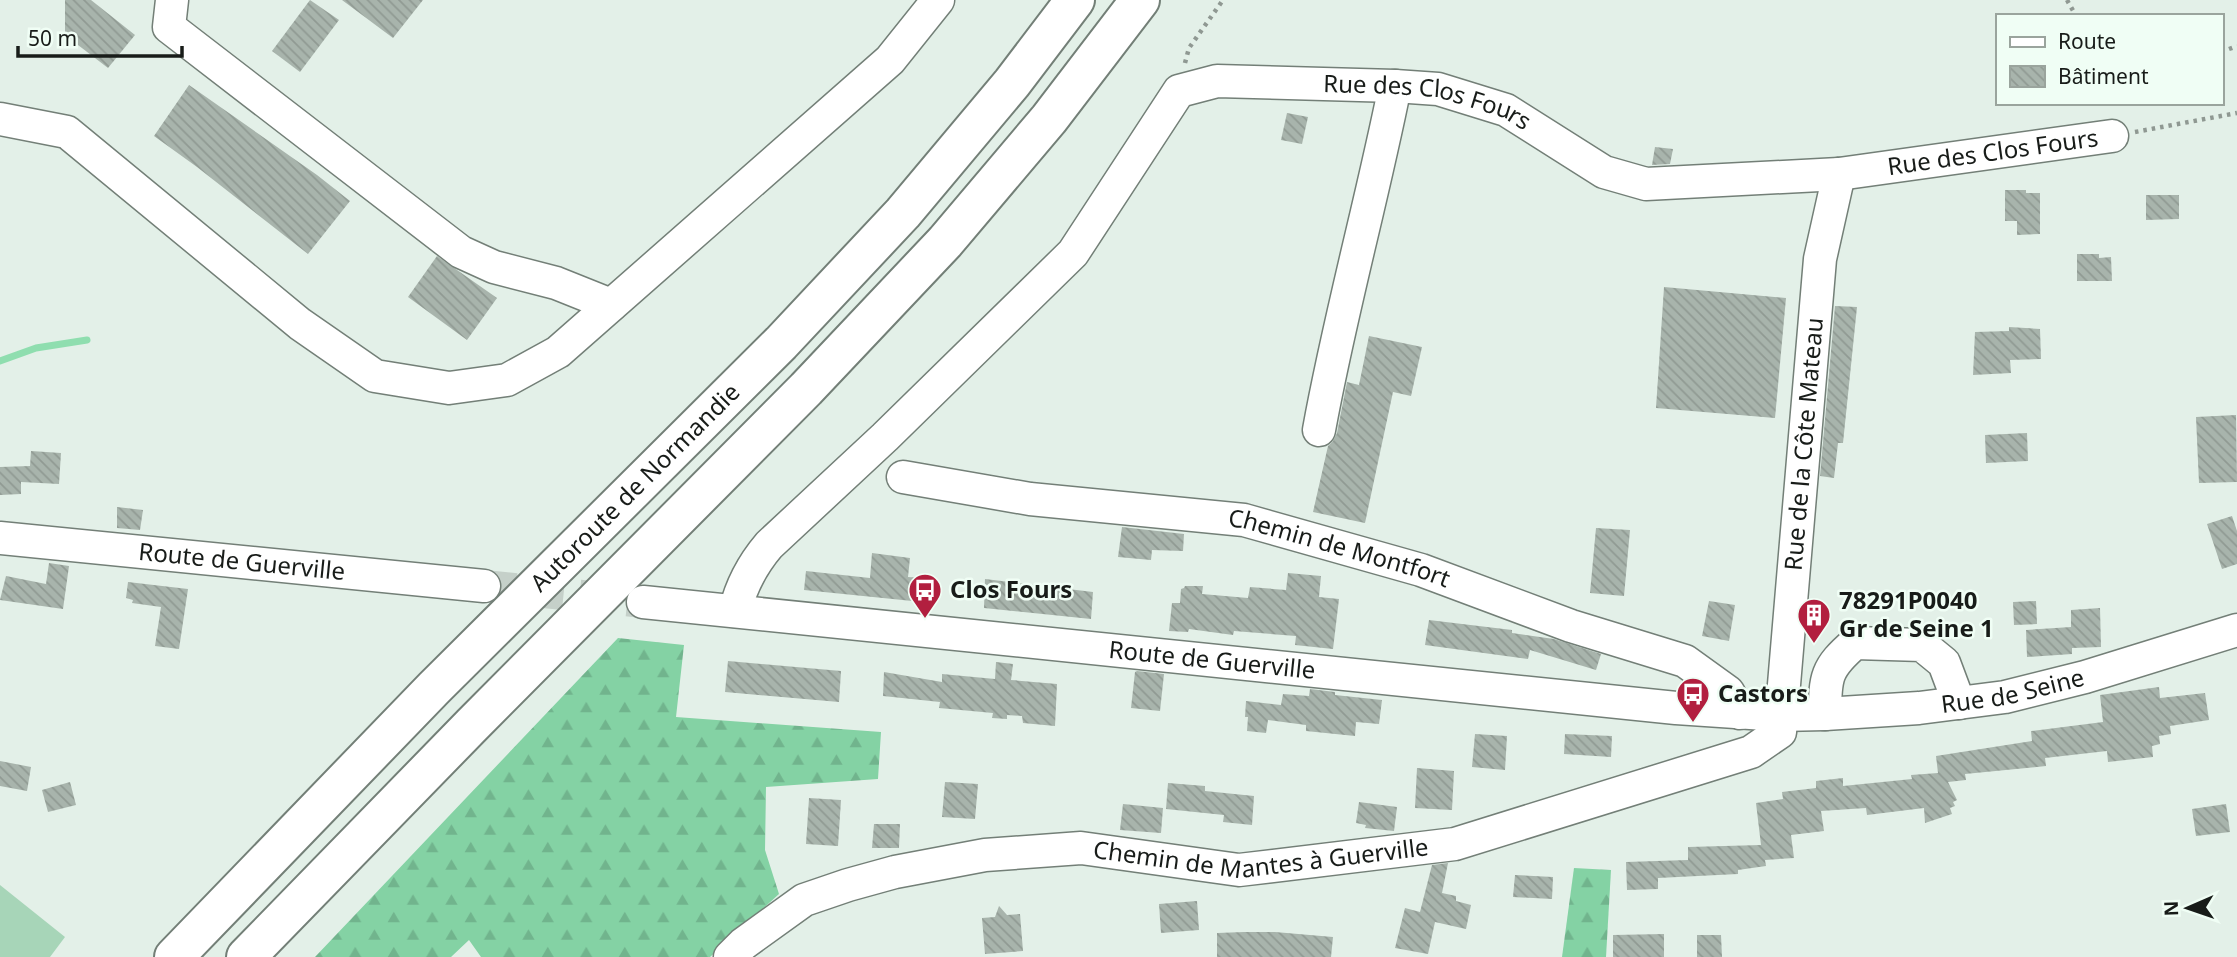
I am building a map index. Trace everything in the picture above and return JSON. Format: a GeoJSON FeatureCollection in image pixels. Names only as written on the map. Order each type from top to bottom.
{"type":"FeatureCollection","features":[{"type":"Feature","properties":{"kind":"highway","name":"Autoroute de Normandie"},"geometry":{"type":"LineString","coordinates":[[174,957],[434,688],[800,323],[903,213],[1012,83],[1075,0]]}},
{"type":"Feature","properties":{"kind":"highway"},"geometry":{"type":"LineString","coordinates":[[246,957],[472,724],[806,389],[946,242],[1049,119],[1140,0]]}},
{"type":"Feature","properties":{"kind":"street"},"geometry":{"type":"LineString","coordinates":[[172,0],[169,27],[461,252],[494,267],[556,282],[611,305]]}},
{"type":"Feature","properties":{"kind":"street"},"geometry":{"type":"LineString","coordinates":[[0,119],[67,132],[300,324],[375,376],[449,388],[507,380],[558,352],[890,60],[935,1]]}},
{"type":"Feature","properties":{"kind":"street","name":"Rue des Clos Fours"},"geometry":{"type":"LineString","coordinates":[[1180,91],[1217,81],[1438,89],[1506,110],[1604,172],[1646,184],[1839,174],[2112,136]]}},
{"type":"Feature","properties":{"kind":"street"},"geometry":{"type":"LineString","coordinates":[[1319,430],[1335,343],[1395,86]]}},
{"type":"Feature","properties":{"kind":"street"},"geometry":{"type":"LineString","coordinates":[[735,611],[743,586],[763,552],[1073,253],[1180,91]]}},
{"type":"Feature","properties":{"kind":"street","name":"Rue de la Côte Mateau"},"geometry":{"type":"LineString","coordinates":[[1780,715],[1820,259],[1839,174]]}},
{"type":"Feature","properties":{"kind":"street","name":"Chemin de Montfort"},"geometry":{"type":"LineString","coordinates":[[904,477],[1030,499],[1244,520],[1396,562],[1570,626],[1685,661],[1728,692],[1740,713]]}},
{"type":"Feature","properties":{"kind":"street","name":"Route de Guerville"},"geometry":{"type":"LineString","coordinates":[[0,538],[484,586]]}},
{"type":"Feature","properties":{"kind":"street","name":"Route de Guerville"},"geometry":{"type":"LineString","coordinates":[[643,602],[1780,715]]}},
{"type":"Feature","properties":{"kind":"street","name":"Rue de Seine"},"geometry":{"type":"LineString","coordinates":[[1780,715],[1825,714],[2005,697],[2085,677],[2237,629]]}},
{"type":"Feature","properties":{"kind":"street"},"geometry":{"type":"LineString","coordinates":[[1825,714],[1825,687],[1834,661],[1855,643],[1922,645],[1944,663],[1959,703]]}},
{"type":"Feature","properties":{"kind":"street","name":"Chemin de Mantes à Guerville"},"geometry":{"type":"LineString","coordinates":[[730,957],[743,944],[804,900],[895,872],[985,855],[1081,848],[1239,870],[1455,844],[1751,752],[1780,732],[1780,715]]}},
{"type":"Feature","properties":{"kind":"path"},"geometry":{"type":"LineString","coordinates":[[1180,91],[1189,48],[1223,0]]}},
{"type":"Feature","properties":{"kind":"path"},"geometry":{"type":"LineString","coordinates":[[2112,136],[2237,113]]}},
{"type":"Feature","properties":{"kind":"green space"},"geometry":{"type":"Polygon","coordinates":[[[618,638],[684,645],[676,717],[881,732],[878,779],[766,787],[765,850],[779,894],[710,957],[481,957],[469,940],[451,957],[315,957],[618,638]]]}},
{"type":"Feature","properties":{"kind":"green space"},"geometry":{"type":"Polygon","coordinates":[[[1574,868],[1611,870],[1606,957],[1562,957],[1574,868]]]}},
{"type":"Feature","properties":{"kind":"green space"},"geometry":{"type":"Polygon","coordinates":[[[0,885],[65,937],[50,957],[0,957],[0,885]]]}},
{"type":"Feature","properties":{"kind":"building"},"geometry":{"type":"Polygon","coordinates":[[[65,0],[91,0],[135,35],[108,68],[65,35],[65,0]]]}},
{"type":"Feature","properties":{"kind":"building"},"geometry":{"type":"Polygon","coordinates":[[[310,0],[339,20],[300,72],[272,51],[310,0]]]}},
{"type":"Feature","properties":{"kind":"building"},"geometry":{"type":"Polygon","coordinates":[[[342,0],[423,0],[393,38],[342,0]]]}},
{"type":"Feature","properties":{"kind":"building"},"geometry":{"type":"Polygon","coordinates":[[[189,85],[350,201],[308,254],[154,136],[189,85]]]}},
{"type":"Feature","properties":{"kind":"building"},"geometry":{"type":"Polygon","coordinates":[[[1287,113],[1308,117],[1302,144],[1281,140],[1287,113]]]}},
{"type":"Feature","properties":{"kind":"building"},"geometry":{"type":"Polygon","coordinates":[[[1655,147],[1673,149],[1670,164],[1652,165],[1655,147]]]}},
{"type":"Feature","properties":{"kind":"building"},"geometry":{"type":"Polygon","coordinates":[[[2005,190],[2040,193],[2040,234],[2017,235],[2017,221],[2005,221],[2005,190]]]}},
{"type":"Feature","properties":{"kind":"building"},"geometry":{"type":"Polygon","coordinates":[[[2146,195],[2179,195],[2179,219],[2146,220],[2146,195]]]}},
{"type":"Feature","properties":{"kind":"building"},"geometry":{"type":"Polygon","coordinates":[[[2077,254],[2111,257],[2112,281],[2077,281],[2077,254]]]}},
{"type":"Feature","properties":{"kind":"building"},"geometry":{"type":"Polygon","coordinates":[[[437,256],[497,298],[467,340],[408,297],[437,256]]]}},
{"type":"Feature","properties":{"kind":"building"},"geometry":{"type":"Polygon","coordinates":[[[1664,287],[1786,298],[1775,418],[1656,408],[1664,287]]]}},
{"type":"Feature","properties":{"kind":"building"},"geometry":{"type":"Polygon","coordinates":[[[1835,306],[1857,307],[1843,443],[1838,443],[1834,478],[1820,476],[1835,306]]]}},
{"type":"Feature","properties":{"kind":"building"},"geometry":{"type":"Polygon","coordinates":[[[2009,327],[2040,329],[2041,359],[2010,360],[2011,373],[1973,375],[1975,332],[2009,331],[2009,327]]]}},
{"type":"Feature","properties":{"kind":"building"},"geometry":{"type":"Polygon","coordinates":[[[1369,336],[1422,347],[1411,396],[1393,392],[1365,523],[1313,512],[1328,446],[1337,433],[1347,382],[1359,385],[1369,336]]]}},
{"type":"Feature","properties":{"kind":"building"},"geometry":{"type":"Polygon","coordinates":[[[2236,415],[2237,482],[2199,483],[2196,417],[2236,415]]]}},
{"type":"Feature","properties":{"kind":"building"},"geometry":{"type":"Polygon","coordinates":[[[2027,433],[2028,461],[1986,463],[1985,435],[2027,433]]]}},
{"type":"Feature","properties":{"kind":"building"},"geometry":{"type":"Polygon","coordinates":[[[31,451],[61,453],[59,484],[21,482],[21,494],[0,495],[0,467],[30,466],[31,451]]]}},
{"type":"Feature","properties":{"kind":"building"},"geometry":{"type":"Polygon","coordinates":[[[117,507],[143,510],[140,530],[117,528],[117,507]]]}},
{"type":"Feature","properties":{"kind":"building"},"geometry":{"type":"Polygon","coordinates":[[[2232,516],[2237,531],[2237,564],[2222,569],[2207,524],[2232,516]]]}},
{"type":"Feature","properties":{"kind":"building"},"geometry":{"type":"Polygon","coordinates":[[[1122,527],[1184,534],[1183,551],[1152,550],[1151,560],[1118,557],[1122,527]]]}},
{"type":"Feature","properties":{"kind":"building"},"geometry":{"type":"Polygon","coordinates":[[[1596,528],[1630,530],[1624,596],[1590,593],[1596,528]]]}},
{"type":"Feature","properties":{"kind":"building"},"geometry":{"type":"Polygon","coordinates":[[[872,553],[910,558],[908,577],[934,579],[932,603],[804,590],[806,571],[870,578],[872,553]]]}},
{"type":"Feature","properties":{"kind":"building"},"geometry":{"type":"Polygon","coordinates":[[[49,563],[69,566],[63,609],[0,600],[6,576],[46,584],[49,563]]]}},
{"type":"Feature","properties":{"kind":"building"},"geometry":{"type":"Polygon","coordinates":[[[1288,573],[1321,576],[1319,597],[1339,599],[1333,649],[1295,645],[1296,636],[1234,631],[1233,635],[1189,629],[1188,632],[1169,631],[1172,603],[1180,603],[1181,589],[1185,586],[1203,586],[1202,594],[1248,598],[1250,587],[1286,590],[1288,573]]]}},
{"type":"Feature","properties":{"kind":"building"},"geometry":{"type":"Polygon","coordinates":[[[985,579],[1093,592],[1091,619],[984,608],[985,579]]]}},
{"type":"Feature","properties":{"kind":"building"},"geometry":{"type":"Polygon","coordinates":[[[128,582],[188,589],[179,649],[155,646],[161,607],[132,603],[133,600],[126,598],[128,582]]]}},
{"type":"Feature","properties":{"kind":"building"},"geometry":{"type":"Polygon","coordinates":[[[1709,601],[1735,605],[1729,641],[1702,636],[1709,601]]]}},
{"type":"Feature","properties":{"kind":"building"},"geometry":{"type":"Polygon","coordinates":[[[2036,601],[2037,624],[2014,625],[2013,602],[2036,601]]]}},
{"type":"Feature","properties":{"kind":"building"},"geometry":{"type":"Polygon","coordinates":[[[2100,608],[2101,647],[2072,648],[2072,654],[2027,657],[2026,630],[2071,627],[2071,610],[2100,608]]]}},
{"type":"Feature","properties":{"kind":"building"},"geometry":{"type":"Polygon","coordinates":[[[1429,620],[1512,630],[1512,633],[1554,639],[1601,654],[1596,670],[1530,650],[1528,659],[1425,645],[1429,620]]]}},
{"type":"Feature","properties":{"kind":"building"},"geometry":{"type":"Polygon","coordinates":[[[728,661],[841,671],[839,702],[725,692],[728,661]]]}},
{"type":"Feature","properties":{"kind":"building"},"geometry":{"type":"Polygon","coordinates":[[[996,662],[1013,664],[1011,680],[1057,684],[1055,726],[1023,723],[1022,716],[992,718],[993,713],[939,708],[940,702],[883,696],[884,672],[942,682],[942,674],[995,679],[996,662]]]}},
{"type":"Feature","properties":{"kind":"building"},"geometry":{"type":"Polygon","coordinates":[[[1137,671],[1164,674],[1160,711],[1131,708],[1137,671]]]}},
{"type":"Feature","properties":{"kind":"building"},"geometry":{"type":"Polygon","coordinates":[[[2159,687],[2160,698],[2205,693],[2209,720],[2170,726],[2171,734],[2159,736],[2160,744],[2152,746],[2153,757],[2108,762],[2107,751],[2045,758],[2046,766],[1965,774],[1966,780],[1948,782],[1957,800],[1953,802],[1955,806],[1950,808],[1952,814],[1925,823],[1924,808],[1867,815],[1866,808],[1821,811],[1824,831],[1791,835],[1794,858],[1765,860],[1766,866],[1738,870],[1738,874],[1658,878],[1658,889],[1627,890],[1626,862],[1688,860],[1688,847],[1761,845],[1756,803],[1783,799],[1782,792],[1816,788],[1816,781],[1843,778],[1843,786],[1912,779],[1911,775],[1938,773],[1936,756],[2032,741],[2031,731],[2103,722],[2100,695],[2159,687]]]}},
{"type":"Feature","properties":{"kind":"building"},"geometry":{"type":"Polygon","coordinates":[[[1310,689],[1335,692],[1335,695],[1382,700],[1379,724],[1356,722],[1355,736],[1306,731],[1306,725],[1268,720],[1266,733],[1247,731],[1246,701],[1281,705],[1283,694],[1309,696],[1310,689]]]}},
{"type":"Feature","properties":{"kind":"building"},"geometry":{"type":"Polygon","coordinates":[[[1475,734],[1507,736],[1505,770],[1472,767],[1475,734]]]}},
{"type":"Feature","properties":{"kind":"building"},"geometry":{"type":"Polygon","coordinates":[[[1565,734],[1612,736],[1611,757],[1564,754],[1565,734]]]}},
{"type":"Feature","properties":{"kind":"building"},"geometry":{"type":"Polygon","coordinates":[[[0,761],[31,767],[27,791],[0,786],[0,761]]]}},
{"type":"Feature","properties":{"kind":"building"},"geometry":{"type":"Polygon","coordinates":[[[1417,768],[1454,771],[1452,810],[1415,808],[1417,768]]]}},
{"type":"Feature","properties":{"kind":"building"},"geometry":{"type":"Polygon","coordinates":[[[70,782],[76,805],[48,812],[42,790],[70,782]]]}},
{"type":"Feature","properties":{"kind":"building"},"geometry":{"type":"Polygon","coordinates":[[[945,782],[978,784],[975,819],[942,817],[945,782]]]}},
{"type":"Feature","properties":{"kind":"building"},"geometry":{"type":"Polygon","coordinates":[[[1168,783],[1205,786],[1205,791],[1254,796],[1252,825],[1223,822],[1224,815],[1166,809],[1168,783]]]}},
{"type":"Feature","properties":{"kind":"building"},"geometry":{"type":"Polygon","coordinates":[[[809,798],[841,800],[838,846],[806,844],[809,798]]]}},
{"type":"Feature","properties":{"kind":"building"},"geometry":{"type":"Polygon","coordinates":[[[1359,802],[1397,807],[1394,831],[1365,828],[1366,825],[1356,823],[1359,802]]]}},
{"type":"Feature","properties":{"kind":"building"},"geometry":{"type":"Polygon","coordinates":[[[1123,804],[1163,808],[1161,833],[1120,830],[1123,804]]]}},
{"type":"Feature","properties":{"kind":"building"},"geometry":{"type":"Polygon","coordinates":[[[2226,804],[2230,832],[2196,836],[2192,809],[2226,804]]]}},
{"type":"Feature","properties":{"kind":"building"},"geometry":{"type":"Polygon","coordinates":[[[874,824],[900,824],[899,848],[872,848],[874,824]]]}},
{"type":"Feature","properties":{"kind":"building"},"geometry":{"type":"Polygon","coordinates":[[[1448,863],[1442,893],[1456,896],[1456,901],[1471,905],[1466,929],[1435,922],[1428,954],[1395,948],[1405,908],[1420,912],[1432,865],[1448,863]]]}},
{"type":"Feature","properties":{"kind":"building"},"geometry":{"type":"Polygon","coordinates":[[[1515,875],[1553,877],[1552,899],[1513,897],[1515,875]]]}},
{"type":"Feature","properties":{"kind":"building"},"geometry":{"type":"Polygon","coordinates":[[[1197,901],[1199,930],[1161,933],[1159,904],[1197,901]]]}},
{"type":"Feature","properties":{"kind":"building"},"geometry":{"type":"Polygon","coordinates":[[[999,906],[1007,915],[1020,914],[1023,951],[985,954],[982,918],[995,917],[999,906]]]}},
{"type":"Feature","properties":{"kind":"building"},"geometry":{"type":"Polygon","coordinates":[[[1217,933],[1333,937],[1331,957],[1217,957],[1217,933]]]}},
{"type":"Feature","properties":{"kind":"building"},"geometry":{"type":"Polygon","coordinates":[[[1664,934],[1664,957],[1613,957],[1613,935],[1664,934]]]}},
{"type":"Feature","properties":{"kind":"building"},"geometry":{"type":"Polygon","coordinates":[[[1697,935],[1721,935],[1722,957],[1697,957],[1697,935]]]}},
{"type":"Feature","properties":{"kind":"waterway"},"geometry":{"type":"LineString","coordinates":[[0,361],[36,348],[87,340]]}},
{"type":"Feature","properties":{"kind":"tunnel"},"geometry":{"type":"LineString","coordinates":[[484,586],[643,602]]}},
{"type":"Feature","properties":{"kind":"place","name":"Clos Fours"},"geometry":{"type":"Point","coordinates":[925,620]}},
{"type":"Feature","properties":{"kind":"place","name":"78291P0040 Gr de Seine 1"},"geometry":{"type":"Point","coordinates":[1814,645]}},
{"type":"Feature","properties":{"kind":"place","name":"Castors"},"geometry":{"type":"Point","coordinates":[1693,724]}}]}
